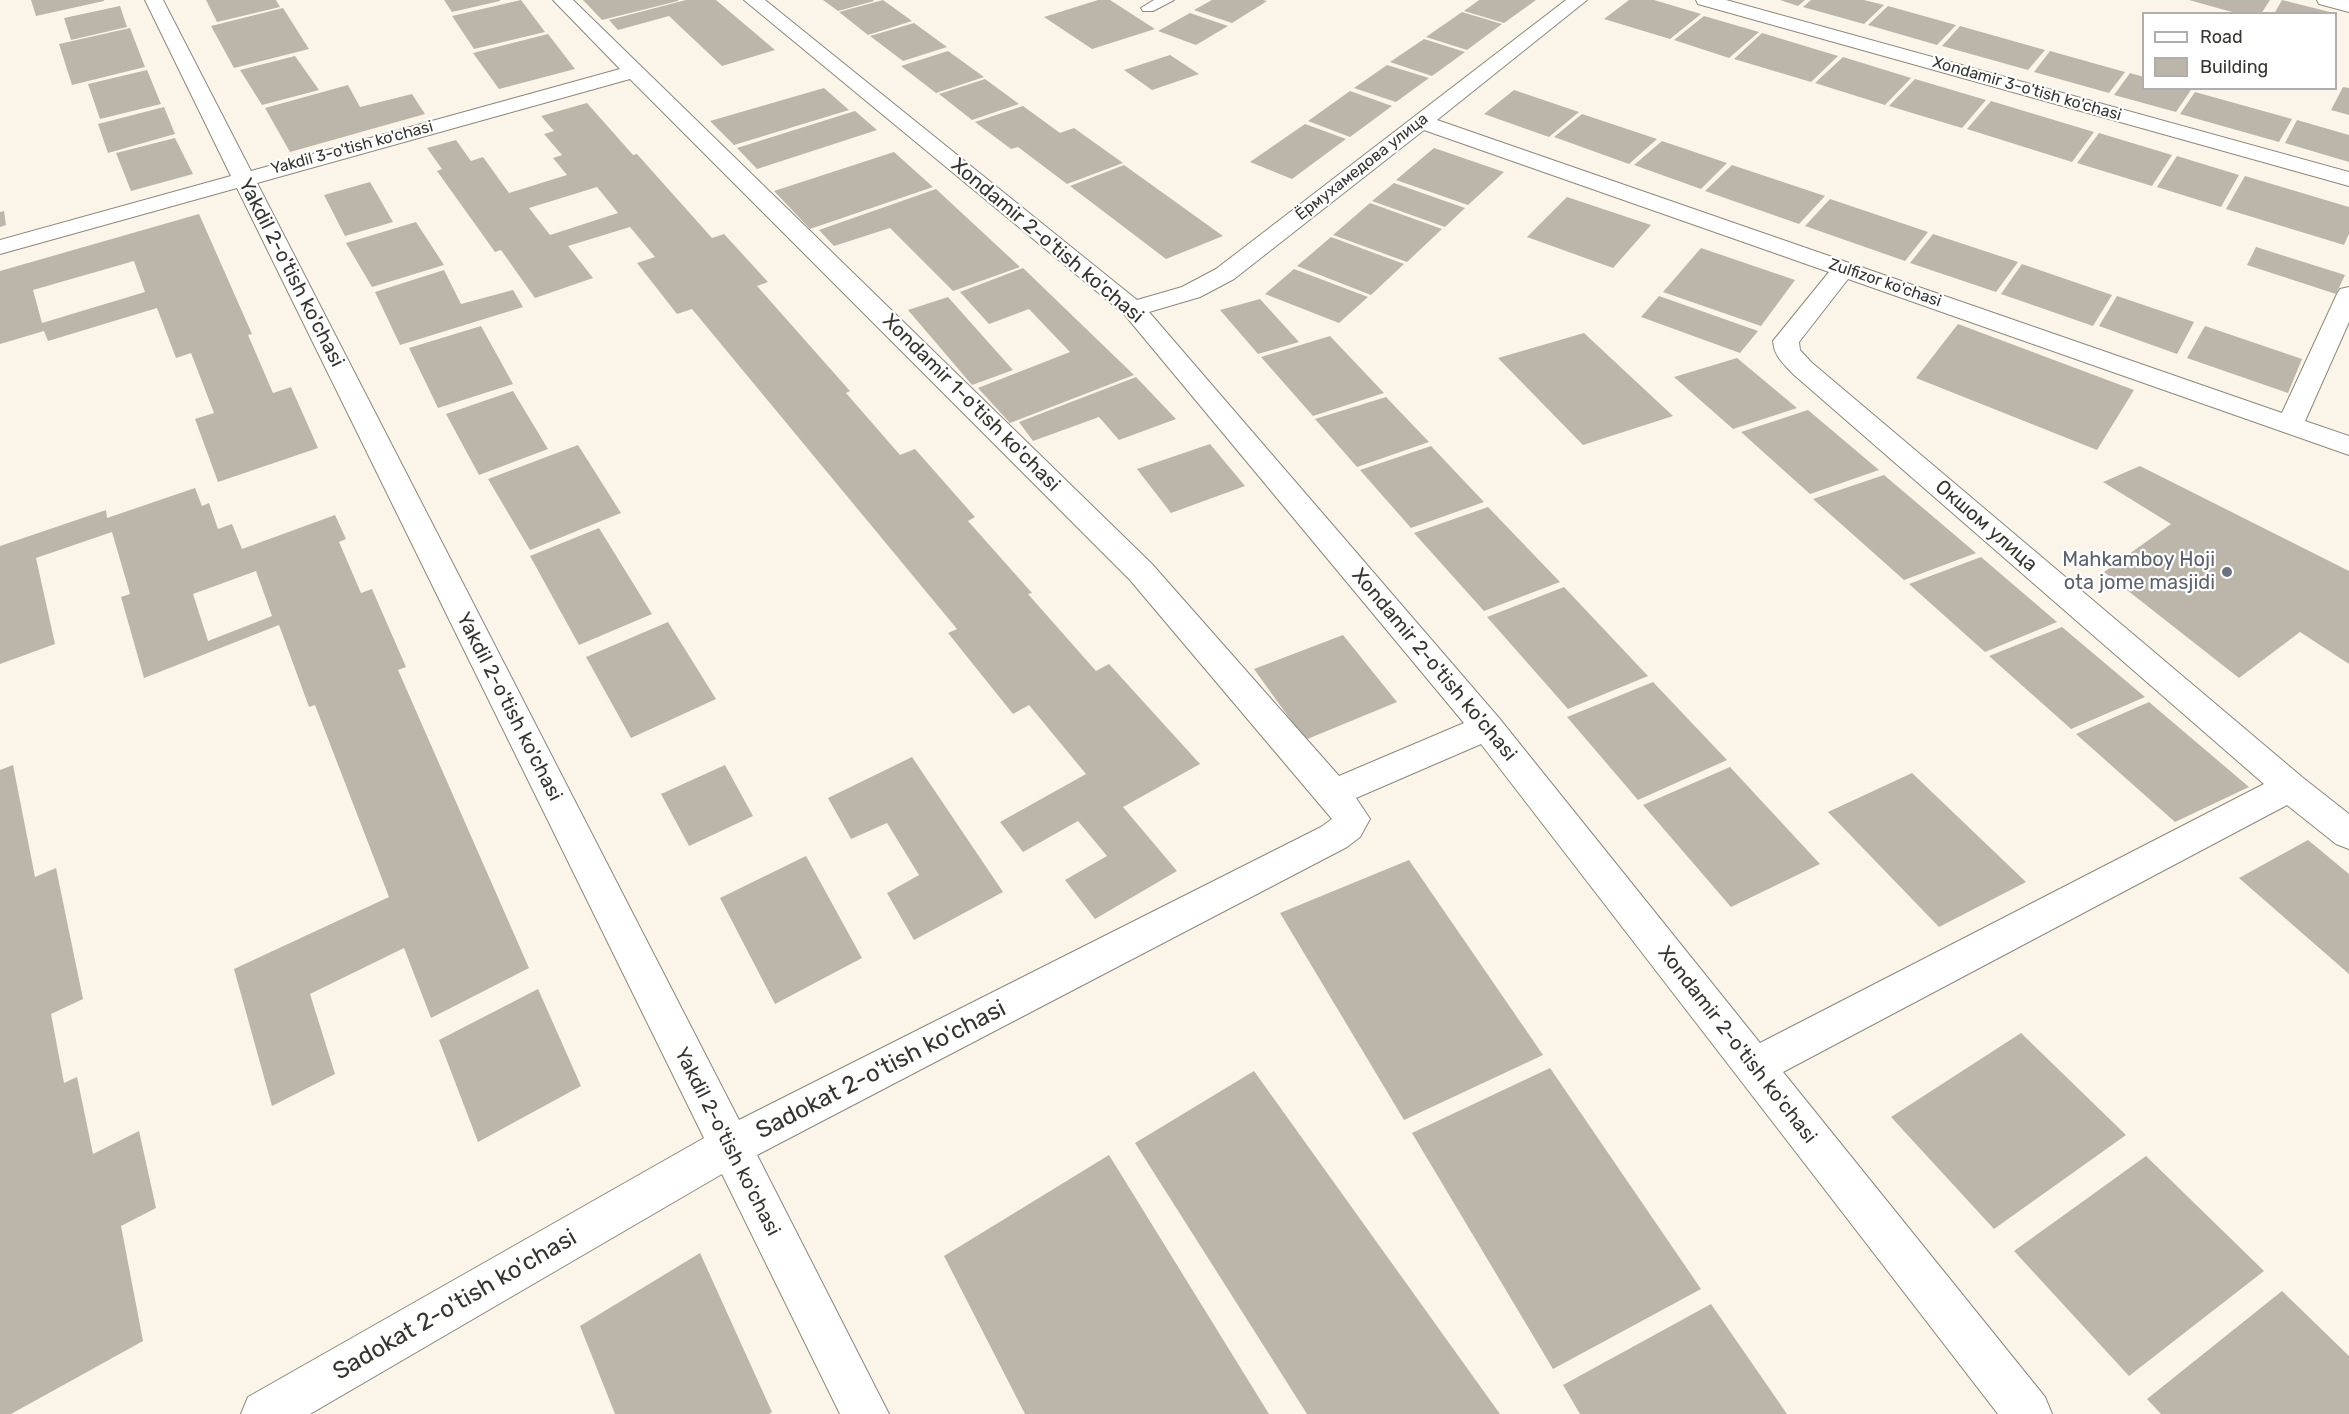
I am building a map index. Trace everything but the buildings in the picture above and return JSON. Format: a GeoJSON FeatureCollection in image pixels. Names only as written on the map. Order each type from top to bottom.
{"type":"FeatureCollection","features":[{"type":"Feature","properties":{"kind":"street","name":"Yakdil 2-o'tish ko'chasi"},"geometry":{"type":"LineString","coordinates":[[154,0],[865,1414]]}},
{"type":"Feature","properties":{"kind":"street","name":"Xondamir 1-o'tish ko'chasi"},"geometry":{"type":"LineString","coordinates":[[562,0],[1141,572],[1340,810]]}},
{"type":"Feature","properties":{"kind":"street","name":"Xondamir 2-o'tish ko'chasi"},"geometry":{"type":"LineString","coordinates":[[753,0],[1133,309],[1487,726],[2028,1414]]}},
{"type":"Feature","properties":{"kind":"street","name":"Ёрмухамедова улица"},"geometry":{"type":"LineString","coordinates":[[1133,309],[1191,292],[1226,274],[1578,0]]}},
{"type":"Feature","properties":{"kind":"street","name":"Xondamir 3-o'tish ko'chasi"},"geometry":{"type":"LineString","coordinates":[[1705,0],[2349,179]]}},
{"type":"Feature","properties":{"kind":"street"},"geometry":{"type":"LineString","coordinates":[[2326,0],[2349,6]]}},
{"type":"Feature","properties":{"kind":"street","name":"Yakdil 3-o'tish ko'chasi"},"geometry":{"type":"LineString","coordinates":[[0,247],[636,71]]}},
{"type":"Feature","properties":{"kind":"street","name":"Zulfizor ko'chasi"},"geometry":{"type":"LineString","coordinates":[[1420,121],[2349,446]]}},
{"type":"Feature","properties":{"kind":"street","name":"Окшом улица"},"geometry":{"type":"LineString","coordinates":[[1844,269],[1786,341],[1786,352],[1820,384],[2349,834]]}},
{"type":"Feature","properties":{"kind":"street"},"geometry":{"type":"LineString","coordinates":[[2290,425],[2349,294]]}},
{"type":"Feature","properties":{"kind":"street","name":"Sadokat 2-o'tish ko'chasi"},"geometry":{"type":"LineString","coordinates":[[265,1414],[729,1147],[1323,843],[1340,810],[1487,726]]}},
{"type":"Feature","properties":{"kind":"street"},"geometry":{"type":"LineString","coordinates":[[1754,1067],[2290,786]]}},
{"type":"Feature","properties":{"kind":"lane"},"geometry":{"type":"LineString","coordinates":[[1148,8],[1167,0]]}},
{"type":"Feature","properties":{"kind":"place","name":"Mahkamboy Hoji ota jome masjidi"},"geometry":{"type":"Point","coordinates":[2227,572]}}]}
